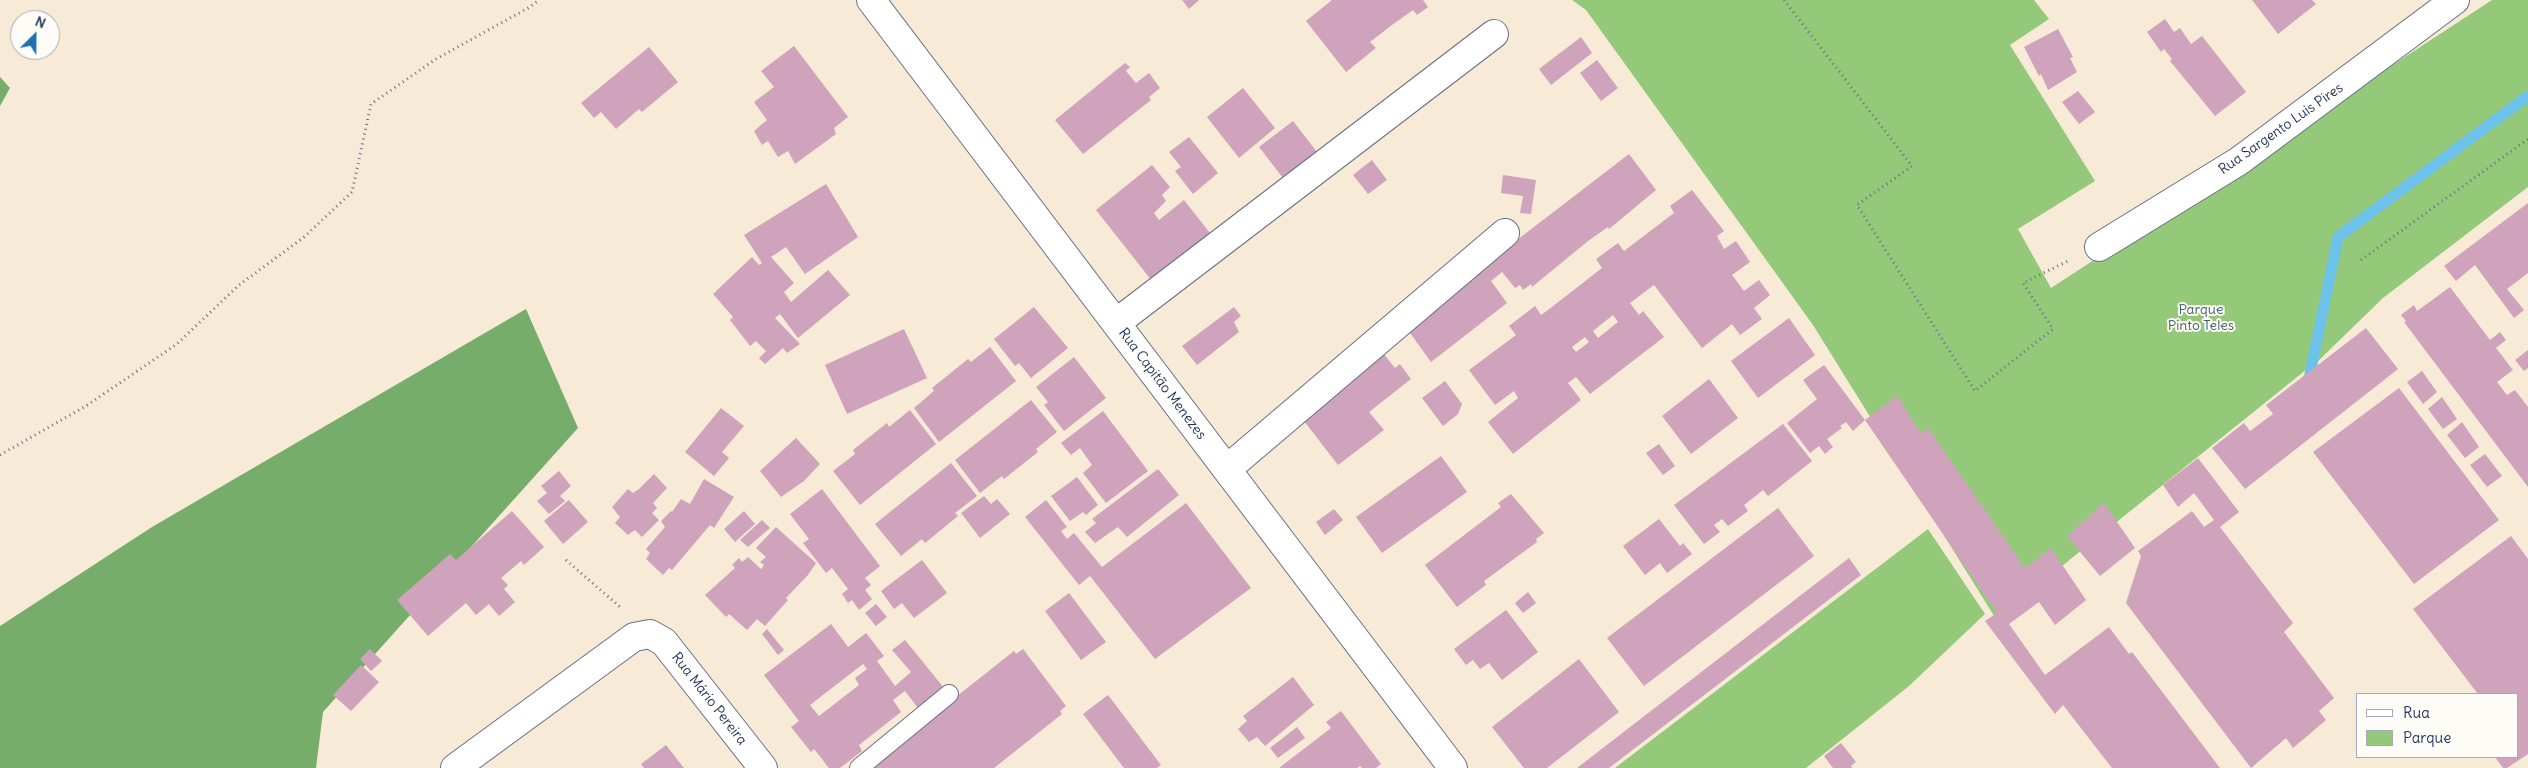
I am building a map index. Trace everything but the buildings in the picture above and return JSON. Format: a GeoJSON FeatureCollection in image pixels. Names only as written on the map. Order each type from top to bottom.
{"type":"FeatureCollection","features":[{"type":"Feature","properties":{"kind":"street","name":"Rua Capitão Menezes"},"geometry":{"type":"LineString","coordinates":[[871,0],[1453,768]]}},
{"type":"Feature","properties":{"kind":"street","name":"Rua Sargento Luis Pires"},"geometry":{"type":"LineString","coordinates":[[2099,246],[2240,161],[2455,0]]}},
{"type":"Feature","properties":{"kind":"street"},"geometry":{"type":"LineString","coordinates":[[1116,323],[1494,34]]}},
{"type":"Feature","properties":{"kind":"street"},"geometry":{"type":"LineString","coordinates":[[1226,469],[1505,233]]}},
{"type":"Feature","properties":{"kind":"street"},"geometry":{"type":"LineString","coordinates":[[455,768],[634,637],[650,634]]}},
{"type":"Feature","properties":{"kind":"street","name":"Rua Mário Pereira"},"geometry":{"type":"LineString","coordinates":[[650,634],[664,642],[763,768]]}},
{"type":"Feature","properties":{"kind":"lane"},"geometry":{"type":"LineString","coordinates":[[859,768],[949,694]]}},
{"type":"Feature","properties":{"kind":"path"},"geometry":{"type":"LineString","coordinates":[[0,455],[86,406],[177,344],[240,286],[303,238],[352,192],[371,104],[436,59],[530,7],[539,0]]}},
{"type":"Feature","properties":{"kind":"path"},"geometry":{"type":"LineString","coordinates":[[1784,0],[1912,166],[1857,205],[1975,391],[2053,329],[2023,283],[2099,246]]}},
{"type":"Feature","properties":{"kind":"path"},"geometry":{"type":"LineString","coordinates":[[2361,260],[2528,139]]}},
{"type":"Feature","properties":{"kind":"path"},"geometry":{"type":"LineString","coordinates":[[566,560],[650,634]]}},
{"type":"Feature","properties":{"kind":"green space","name":"Parque Pinto Teles"},"geometry":{"type":"Polygon","coordinates":[[[1572,0],[2034,0],[2049,19],[2010,45],[2095,181],[2018,229],[2051,288],[2492,0],[2528,0],[2528,93],[2335,234],[2307,369],[1996,619],[1813,325],[1586,10],[1572,0]]]}},
{"type":"Feature","properties":{"kind":"green space"},"geometry":{"type":"Polygon","coordinates":[[[0,77],[10,88],[0,106],[0,77]]]}},
{"type":"Feature","properties":{"kind":"green space"},"geometry":{"type":"Polygon","coordinates":[[[2528,100],[2528,187],[2383,298],[2316,363],[2341,241],[2528,100]]]}},
{"type":"Feature","properties":{"kind":"green space"},"geometry":{"type":"Polygon","coordinates":[[[526,309],[578,428],[323,712],[316,768],[0,768],[0,626],[152,527],[526,309]]]}},
{"type":"Feature","properties":{"kind":"green space"},"geometry":{"type":"Polygon","coordinates":[[[1928,529],[1985,614],[1909,686],[1806,768],[1615,768],[1928,529]]]}},
{"type":"Feature","properties":{"kind":"waterway"},"geometry":{"type":"LineString","coordinates":[[2308,384],[2338,237],[2528,96]]}}]}
